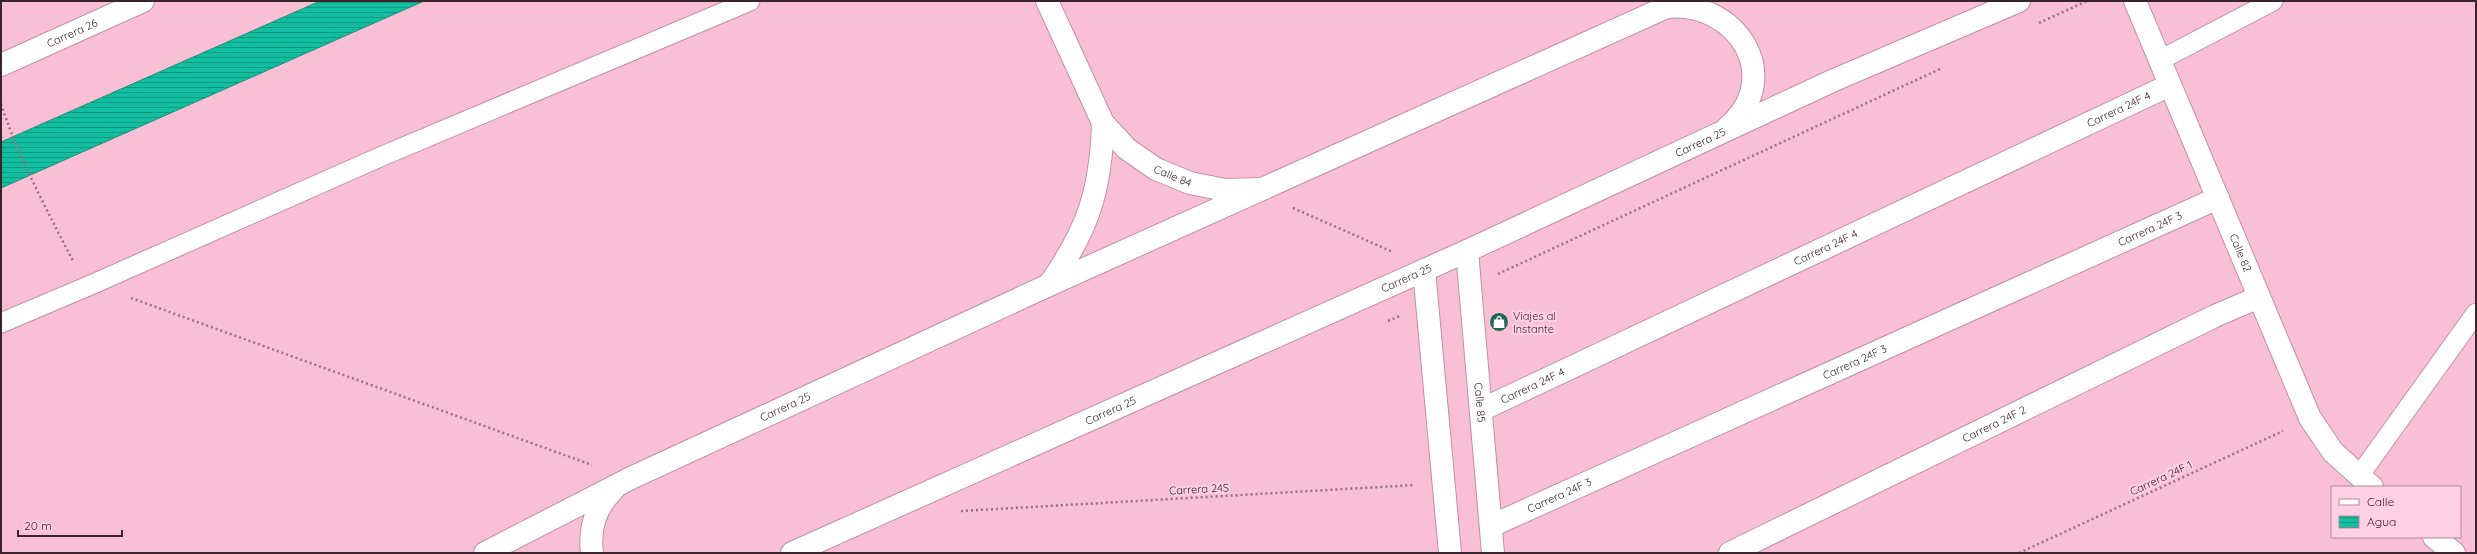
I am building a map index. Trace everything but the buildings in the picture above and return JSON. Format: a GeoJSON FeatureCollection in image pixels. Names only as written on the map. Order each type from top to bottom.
{"type":"FeatureCollection","features":[{"type":"Feature","properties":{"kind":"street","name":"Carrera 26"},"geometry":{"type":"LineString","coordinates":[[1,65],[143,1]]}},
{"type":"Feature","properties":{"kind":"street","name":"Calle 84"},"geometry":{"type":"LineString","coordinates":[[1047,1],[1103,123],[1127,149],[1156,169],[1190,183],[1224,190],[1260,189]]}},
{"type":"Feature","properties":{"kind":"street","name":"Carrera 25"},"geometry":{"type":"LineString","coordinates":[[792,553],[820,547],[1467,251],[1832,81],[2019,1]]}},
{"type":"Feature","properties":{"kind":"street","name":"Calle 82"},"geometry":{"type":"LineString","coordinates":[[2135,1],[2310,418],[2333,452],[2365,482]]}},
{"type":"Feature","properties":{"kind":"street","name":"Carrera 25"},"geometry":{"type":"LineString","coordinates":[[485,553],[631,478],[1260,189],[1673,4],[1691,5],[1715,11],[1735,26],[1749,48],[1753,73],[1749,98],[1735,120],[1715,135]]}},
{"type":"Feature","properties":{"kind":"street","name":"Carrera 24F 4"},"geometry":{"type":"LineString","coordinates":[[1481,410],[2170,85]]}},
{"type":"Feature","properties":{"kind":"street","name":"Calle 84"},"geometry":{"type":"LineString","coordinates":[[1049,285],[1069,257],[1085,225],[1096,192],[1102,157],[1103,123]]}},
{"type":"Feature","properties":{"kind":"street","name":"Carrera 24F 3"},"geometry":{"type":"LineString","coordinates":[[1491,526],[2218,198]]}},
{"type":"Feature","properties":{"kind":"street","name":"Calle 85"},"geometry":{"type":"LineString","coordinates":[[1467,251],[1493,553]]}},
{"type":"Feature","properties":{"kind":"street"},"geometry":{"type":"LineString","coordinates":[[1424,270],[1445,483],[1450,553]]}},
{"type":"Feature","properties":{"kind":"street","name":"Carrera 24F 2"},"geometry":{"type":"LineString","coordinates":[[1730,553],[2215,316],[2259,297]]}},
{"type":"Feature","properties":{"kind":"street"},"geometry":{"type":"LineString","coordinates":[[592,553],[590,538],[594,518],[604,500],[618,486],[631,478]]}},
{"type":"Feature","properties":{"kind":"street"},"geometry":{"type":"LineString","coordinates":[[2435,538],[2454,553]]}},
{"type":"Feature","properties":{"kind":"lane"},"geometry":{"type":"LineString","coordinates":[[1,323],[94,284],[380,157],[750,1]]}},
{"type":"Feature","properties":{"kind":"lane"},"geometry":{"type":"LineString","coordinates":[[2160,60],[2273,1]]}},
{"type":"Feature","properties":{"kind":"lane"},"geometry":{"type":"LineString","coordinates":[[2365,482],[2476,313]]}},
{"type":"Feature","properties":{"kind":"path"},"geometry":{"type":"LineString","coordinates":[[2037,24],[2087,1]]}},
{"type":"Feature","properties":{"kind":"path"},"geometry":{"type":"LineString","coordinates":[[1494,275],[1943,68]]}},
{"type":"Feature","properties":{"kind":"path"},"geometry":{"type":"LineString","coordinates":[[1,104],[10,131],[36,189],[79,272],[94,284],[631,478]]}},
{"type":"Feature","properties":{"kind":"path"},"geometry":{"type":"LineString","coordinates":[[1289,206],[1401,255]]}},
{"type":"Feature","properties":{"kind":"path","name":"Carrera 24F 1"},"geometry":{"type":"LineString","coordinates":[[2019,553],[2310,418]]}},
{"type":"Feature","properties":{"kind":"path","name":"Carrera 24S"},"geometry":{"type":"LineString","coordinates":[[954,512],[1445,483]]}},
{"type":"Feature","properties":{"kind":"water"},"geometry":{"type":"Polygon","coordinates":[[[320,1],[424,1],[1,188],[1,142],[320,1]]]}},
{"type":"Feature","properties":{"kind":"place","name":"Viajes al Instante"},"geometry":{"type":"Point","coordinates":[1499,322]}}]}
